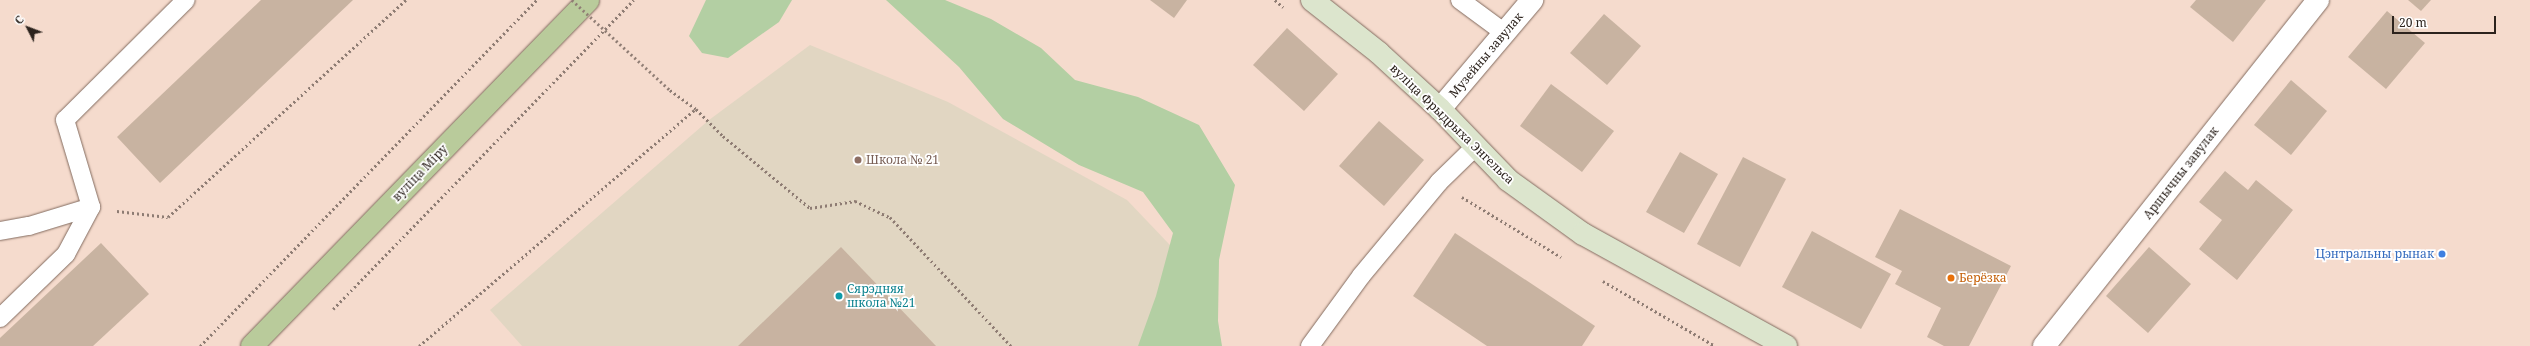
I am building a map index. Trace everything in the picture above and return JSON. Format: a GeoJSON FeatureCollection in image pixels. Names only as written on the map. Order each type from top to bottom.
{"type":"FeatureCollection","features":[{"type":"Feature","properties":{"kind":"main road","name":"вуліца Міру"},"geometry":{"type":"LineString","coordinates":[[252,346],[588,0]]}},
{"type":"Feature","properties":{"kind":"main road","name":"вуліца Фрыдрыха Энгельса"},"geometry":{"type":"LineString","coordinates":[[1312,0],[1379,53],[1440,109],[1508,180],[1583,234],[1786,346]]}},
{"type":"Feature","properties":{"kind":"street","name":"Музейны завулак"},"geometry":{"type":"LineString","coordinates":[[1440,109],[1532,0]]}},
{"type":"Feature","properties":{"kind":"street","name":"Аршычны завулак"},"geometry":{"type":"LineString","coordinates":[[2044,346],[2318,0]]}},
{"type":"Feature","properties":{"kind":"lane"},"geometry":{"type":"LineString","coordinates":[[0,318],[66,254],[91,207],[65,120],[186,0]]}},
{"type":"Feature","properties":{"kind":"lane"},"geometry":{"type":"LineString","coordinates":[[1460,0],[1504,33]]}},
{"type":"Feature","properties":{"kind":"lane"},"geometry":{"type":"LineString","coordinates":[[1310,346],[1361,276],[1439,182],[1476,146]]}},
{"type":"Feature","properties":{"kind":"lane"},"geometry":{"type":"LineString","coordinates":[[0,231],[29,226],[91,207]]}},
{"type":"Feature","properties":{"kind":"path"},"geometry":{"type":"LineString","coordinates":[[91,207],[168,217],[406,0]]}},
{"type":"Feature","properties":{"kind":"path"},"geometry":{"type":"LineString","coordinates":[[200,346],[537,0]]}},
{"type":"Feature","properties":{"kind":"path"},"geometry":{"type":"LineString","coordinates":[[572,0],[670,90],[696,109],[722,136],[810,208],[855,201],[890,217],[1011,346]]}},
{"type":"Feature","properties":{"kind":"path"},"geometry":{"type":"LineString","coordinates":[[329,313],[634,0]]}},
{"type":"Feature","properties":{"kind":"path"},"geometry":{"type":"LineString","coordinates":[[419,346],[696,109]]}},
{"type":"Feature","properties":{"kind":"shaded area","name":"Школа № 21"},"geometry":{"type":"Polygon","coordinates":[[[810,45],[948,102],[1127,200],[1189,265],[1176,346],[522,346],[490,310],[709,120],[810,45]]]}},
{"type":"Feature","properties":{"kind":"green space"},"geometry":{"type":"Polygon","coordinates":[[[706,0],[792,0],[779,22],[728,58],[702,53],[689,36],[706,0]]]}},
{"type":"Feature","properties":{"kind":"green space"},"geometry":{"type":"Polygon","coordinates":[[[886,0],[945,0],[991,19],[1041,48],[1075,80],[1138,97],[1199,125],[1235,185],[1219,260],[1218,321],[1222,346],[1138,346],[1156,296],[1173,233],[1143,192],[1079,165],[1003,119],[959,67],[886,0]]]}},
{"type":"Feature","properties":{"kind":"building"},"geometry":{"type":"Polygon","coordinates":[[[261,0],[353,0],[160,183],[117,137],[261,0]]]}},
{"type":"Feature","properties":{"kind":"building"},"geometry":{"type":"Polygon","coordinates":[[[1150,0],[1187,0],[1174,18],[1150,0]]]}},
{"type":"Feature","properties":{"kind":"building"},"geometry":{"type":"Polygon","coordinates":[[[2196,0],[2266,0],[2233,42],[2190,7],[2196,0]]]}},
{"type":"Feature","properties":{"kind":"building"},"geometry":{"type":"Polygon","coordinates":[[[2408,0],[2431,0],[2421,11],[2408,0]]]}},
{"type":"Feature","properties":{"kind":"building"},"geometry":{"type":"Polygon","coordinates":[[[2387,11],[2425,43],[2386,89],[2348,57],[2387,11]]]}},
{"type":"Feature","properties":{"kind":"building"},"geometry":{"type":"Polygon","coordinates":[[[1604,14],[1641,46],[1607,85],[1570,53],[1604,14]]]}},
{"type":"Feature","properties":{"kind":"building"},"geometry":{"type":"Polygon","coordinates":[[[1287,28],[1338,74],[1304,111],[1253,65],[1287,28]]]}},
{"type":"Feature","properties":{"kind":"building"},"geometry":{"type":"Polygon","coordinates":[[[2291,80],[2327,111],[2291,155],[2254,125],[2291,80]]]}},
{"type":"Feature","properties":{"kind":"building"},"geometry":{"type":"Polygon","coordinates":[[[1551,84],[1614,131],[1582,172],[1520,126],[1551,84]]]}},
{"type":"Feature","properties":{"kind":"building"},"geometry":{"type":"Polygon","coordinates":[[[1379,121],[1424,160],[1384,206],[1339,166],[1379,121]]]}},
{"type":"Feature","properties":{"kind":"building"},"geometry":{"type":"Polygon","coordinates":[[[1680,152],[1718,174],[1684,233],[1646,212],[1680,152]]]}},
{"type":"Feature","properties":{"kind":"building"},"geometry":{"type":"Polygon","coordinates":[[[1743,157],[1786,179],[1740,267],[1697,244],[1743,157]]]}},
{"type":"Feature","properties":{"kind":"building"},"geometry":{"type":"Polygon","coordinates":[[[2225,171],[2248,190],[2256,180],[2293,210],[2237,280],[2199,249],[2222,220],[2199,202],[2225,171]]]}},
{"type":"Feature","properties":{"kind":"building","name":"Берёзка"},"geometry":{"type":"Polygon","coordinates":[[[1900,209],[2011,266],[1969,346],[1944,346],[1927,337],[1941,308],[1895,284],[1902,271],[1875,257],[1900,209]]]}},
{"type":"Feature","properties":{"kind":"building"},"geometry":{"type":"Polygon","coordinates":[[[1812,231],[1891,274],[1861,329],[1782,287],[1812,231]]]}},
{"type":"Feature","properties":{"kind":"building"},"geometry":{"type":"Polygon","coordinates":[[[1455,233],[1595,326],[1582,346],[1487,346],[1413,296],[1455,233]]]}},
{"type":"Feature","properties":{"kind":"building"},"geometry":{"type":"Polygon","coordinates":[[[101,243],[149,294],[93,346],[0,346],[0,338],[101,243]]]}},
{"type":"Feature","properties":{"kind":"building","name":"Сярэдняя школа №21"},"geometry":{"type":"Polygon","coordinates":[[[841,247],[936,346],[738,346],[841,247]]]}},
{"type":"Feature","properties":{"kind":"building"},"geometry":{"type":"Polygon","coordinates":[[[2149,247],[2191,284],[2148,333],[2106,296],[2149,247]]]}},
{"type":"Feature","properties":{"kind":"place","name":"Школа № 21"},"geometry":{"type":"Point","coordinates":[858,160]}},
{"type":"Feature","properties":{"kind":"place","name":"Цэнтральны рынак"},"geometry":{"type":"Point","coordinates":[2442,254]}},
{"type":"Feature","properties":{"kind":"place","name":"Берёзка"},"geometry":{"type":"Point","coordinates":[1951,278]}},
{"type":"Feature","properties":{"kind":"place","name":"Сярэдняя школа №21"},"geometry":{"type":"Point","coordinates":[839,296]}}]}
